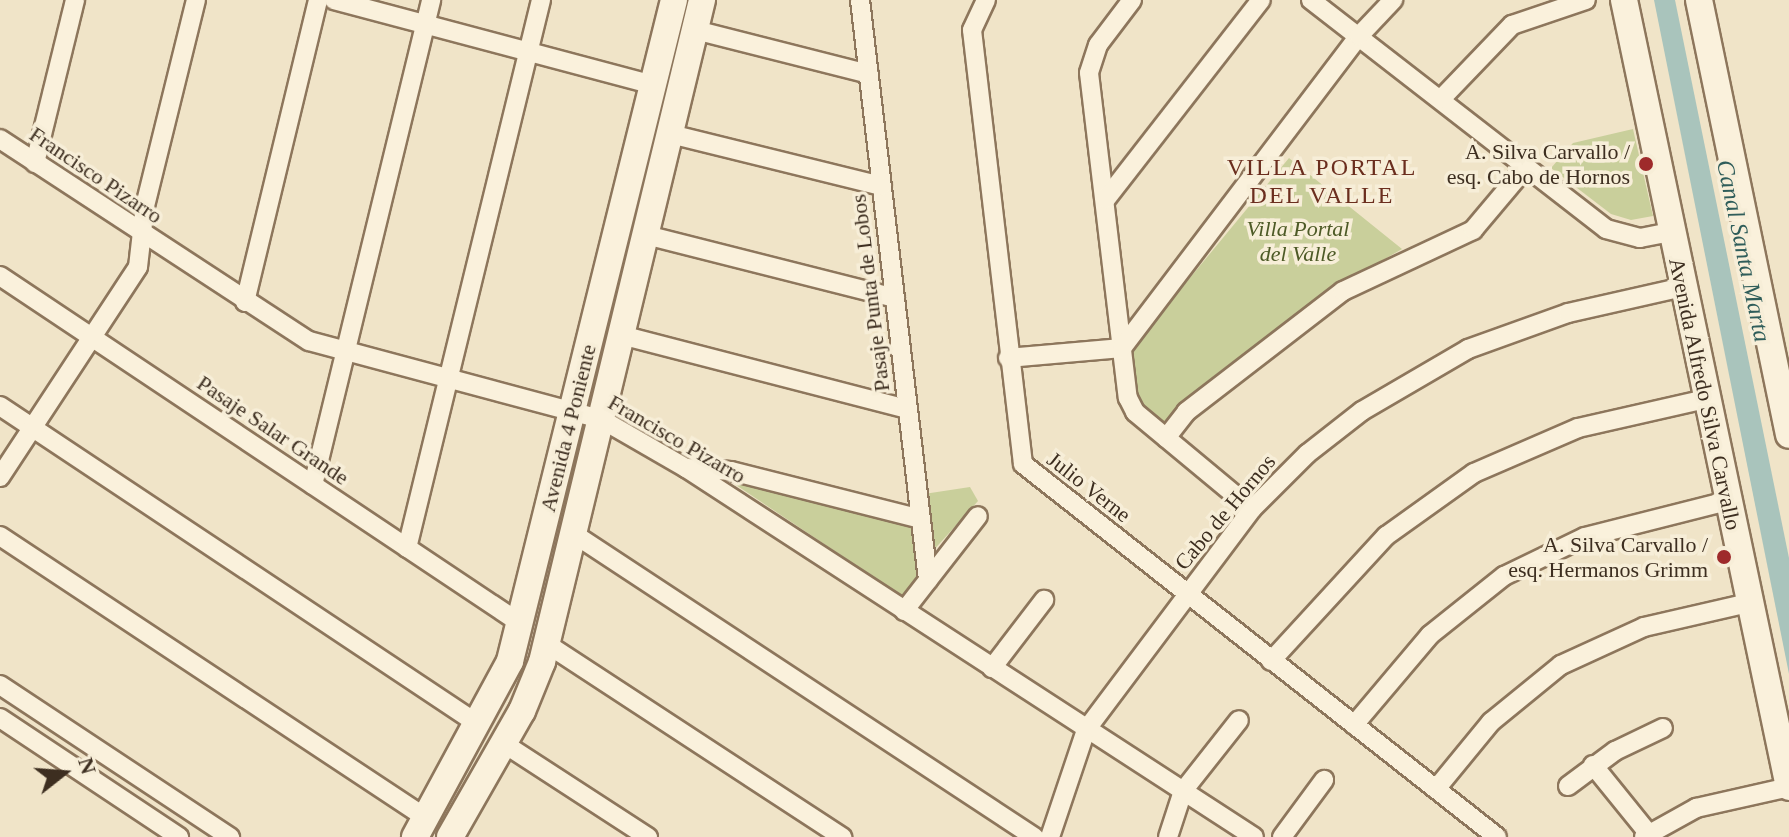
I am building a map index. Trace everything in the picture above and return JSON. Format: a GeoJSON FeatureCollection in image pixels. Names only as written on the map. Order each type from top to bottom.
{"type":"FeatureCollection","features":[{"type":"Feature","properties":{"kind":"street"},"geometry":{"type":"LineString","coordinates":[[35,163],[75,0]]}},
{"type":"Feature","properties":{"kind":"street"},"geometry":{"type":"LineString","coordinates":[[0,477],[134,275],[143,236],[145,206],[196,0]]}},
{"type":"Feature","properties":{"kind":"street"},"geometry":{"type":"LineString","coordinates":[[245,302],[318,0]]}},
{"type":"Feature","properties":{"kind":"street"},"geometry":{"type":"LineString","coordinates":[[334,0],[654,85]]}},
{"type":"Feature","properties":{"kind":"street"},"geometry":{"type":"LineString","coordinates":[[313,485],[342,353],[431,0]]}},
{"type":"Feature","properties":{"kind":"street"},"geometry":{"type":"LineString","coordinates":[[407,548],[541,0]]}},
{"type":"Feature","properties":{"kind":"street","name":"Avenida 4 Poniente"},"geometry":{"type":"LineString","coordinates":[[420,827],[510,661],[674,0]]}},
{"type":"Feature","properties":{"kind":"street","name":"Avenida 4 Poniente"},"geometry":{"type":"LineString","coordinates":[[451,836],[529,696],[547,644],[702,0]]}},
{"type":"Feature","properties":{"kind":"street","name":"Pasaje Punta de Lobos"},"geometry":{"type":"LineString","coordinates":[[860,0],[928,580]]}},
{"type":"Feature","properties":{"kind":"street","name":"Julio Verne"},"geometry":{"type":"LineString","coordinates":[[986,0],[972,30],[1008,358],[1023,464],[1497,837]]}},
{"type":"Feature","properties":{"kind":"street"},"geometry":{"type":"LineString","coordinates":[[1132,0],[1090,59],[1122,348],[1135,412],[1252,509]]}},
{"type":"Feature","properties":{"kind":"street"},"geometry":{"type":"LineString","coordinates":[[1106,199],[1261,0]]}},
{"type":"Feature","properties":{"kind":"street"},"geometry":{"type":"LineString","coordinates":[[1311,0],[1606,229],[1640,238],[1672,232]]}},
{"type":"Feature","properties":{"kind":"street"},"geometry":{"type":"LineString","coordinates":[[1008,358],[1122,348],[1359,36],[1393,0]]}},
{"type":"Feature","properties":{"kind":"street"},"geometry":{"type":"LineString","coordinates":[[1441,99],[1512,25],[1586,0]]}},
{"type":"Feature","properties":{"kind":"street","name":"Avenida Alfredo Silva Carvallo"},"geometry":{"type":"LineString","coordinates":[[1624,0],[1789,787]]}},
{"type":"Feature","properties":{"kind":"street"},"geometry":{"type":"LineString","coordinates":[[1699,0],[1784,391],[1789,435]]}},
{"type":"Feature","properties":{"kind":"street"},"geometry":{"type":"LineString","coordinates":[[695,30],[869,74]]}},
{"type":"Feature","properties":{"kind":"street"},"geometry":{"type":"LineString","coordinates":[[670,134],[882,186]]}},
{"type":"Feature","properties":{"kind":"street","name":"Francisco Pizarro"},"geometry":{"type":"LineString","coordinates":[[0,139],[294,333],[342,353],[601,419],[686,468],[1254,837]]}},
{"type":"Feature","properties":{"kind":"street"},"geometry":{"type":"LineString","coordinates":[[1166,438],[1186,412],[1343,291],[1473,230],[1526,167]]}},
{"type":"Feature","properties":{"kind":"street"},"geometry":{"type":"LineString","coordinates":[[646,235],[895,298]]}},
{"type":"Feature","properties":{"kind":"street","name":"Pasaje Salar Grande"},"geometry":{"type":"LineString","coordinates":[[0,276],[520,623]]}},
{"type":"Feature","properties":{"kind":"street","name":"Cabo de Hornos"},"geometry":{"type":"LineString","coordinates":[[1050,837],[1086,730],[1252,509],[1307,454],[1362,411],[1468,349],[1568,313],[1683,287]]}},
{"type":"Feature","properties":{"kind":"street"},"geometry":{"type":"LineString","coordinates":[[621,335],[908,409]]}},
{"type":"Feature","properties":{"kind":"street"},"geometry":{"type":"LineString","coordinates":[[1271,661],[1386,536],[1474,473],[1578,428],[1706,399]]}},
{"type":"Feature","properties":{"kind":"street"},"geometry":{"type":"LineString","coordinates":[[0,406],[478,724]]}},
{"type":"Feature","properties":{"kind":"street"},"geometry":{"type":"LineString","coordinates":[[686,468],[731,471],[921,519]]}},
{"type":"Feature","properties":{"kind":"street"},"geometry":{"type":"LineString","coordinates":[[1354,725],[1430,635],[1504,576],[1585,537],[1727,501]]}},
{"type":"Feature","properties":{"kind":"street"},"geometry":{"type":"LineString","coordinates":[[904,611],[978,516]]}},
{"type":"Feature","properties":{"kind":"street"},"geometry":{"type":"LineString","coordinates":[[574,534],[1034,837]]}},
{"type":"Feature","properties":{"kind":"street"},"geometry":{"type":"LineString","coordinates":[[0,536],[420,827]]}},
{"type":"Feature","properties":{"kind":"street"},"geometry":{"type":"LineString","coordinates":[[992,668],[1044,600]]}},
{"type":"Feature","properties":{"kind":"street"},"geometry":{"type":"LineString","coordinates":[[1436,789],[1506,707],[1561,665],[1644,627],[1748,603]]}},
{"type":"Feature","properties":{"kind":"street"},"geometry":{"type":"LineString","coordinates":[[547,644],[842,837]]}},
{"type":"Feature","properties":{"kind":"street"},"geometry":{"type":"LineString","coordinates":[[0,685],[230,837]]}},
{"type":"Feature","properties":{"kind":"street"},"geometry":{"type":"LineString","coordinates":[[0,718],[179,837]]}},
{"type":"Feature","properties":{"kind":"street"},"geometry":{"type":"LineString","coordinates":[[1168,837],[1183,791],[1239,720]]}},
{"type":"Feature","properties":{"kind":"street"},"geometry":{"type":"LineString","coordinates":[[1568,786],[1593,765],[1663,728]]}},
{"type":"Feature","properties":{"kind":"street"},"geometry":{"type":"LineString","coordinates":[[503,743],[648,837]]}},
{"type":"Feature","properties":{"kind":"street"},"geometry":{"type":"LineString","coordinates":[[1593,765],[1646,835],[1696,808],[1789,787]]}},
{"type":"Feature","properties":{"kind":"street"},"geometry":{"type":"LineString","coordinates":[[1282,837],[1324,780]]}},
{"type":"Feature","properties":{"kind":"green space"},"geometry":{"type":"Polygon","coordinates":[[[1633,129],[1653,216],[1631,220],[1611,214],[1551,168],[1573,143],[1633,129]]]}},
{"type":"Feature","properties":{"kind":"green space","name":"Villa Portal del Valle"},"geometry":{"type":"Polygon","coordinates":[[[1289,158],[1402,249],[1326,293],[1219,372],[1180,404],[1163,429],[1139,407],[1127,354],[1289,158]]]}},
{"type":"Feature","properties":{"kind":"green space"},"geometry":{"type":"Polygon","coordinates":[[[721,475],[915,526],[919,571],[905,598],[721,475]]]}},
{"type":"Feature","properties":{"kind":"green space"},"geometry":{"type":"Polygon","coordinates":[[[970,487],[978,501],[931,553],[924,494],[970,487]]]}},
{"type":"Feature","properties":{"kind":"water"},"geometry":{"type":"Polygon","coordinates":[[[1654,0],[1675,0],[1789,558],[1789,674],[1654,0]]]}},
{"type":"Feature","properties":{"kind":"place","name":"A. Silva Carvallo / esq. Cabo de Hornos"},"geometry":{"type":"Point","coordinates":[1646,164]}},
{"type":"Feature","properties":{"kind":"place","name":"A. Silva Carvallo / esq. Hermanos Grimm"},"geometry":{"type":"Point","coordinates":[1724,557]}},
{"type":"Feature","properties":{"kind":"district","name":"VILLA PORTAL DEL VALLE"},"geometry":{"type":"Point","coordinates":[1322,182]}},
{"type":"Feature","properties":{"kind":"water label","name":"Canal Santa Marta"},"geometry":{"type":"Point","coordinates":[1743,251]}}]}
